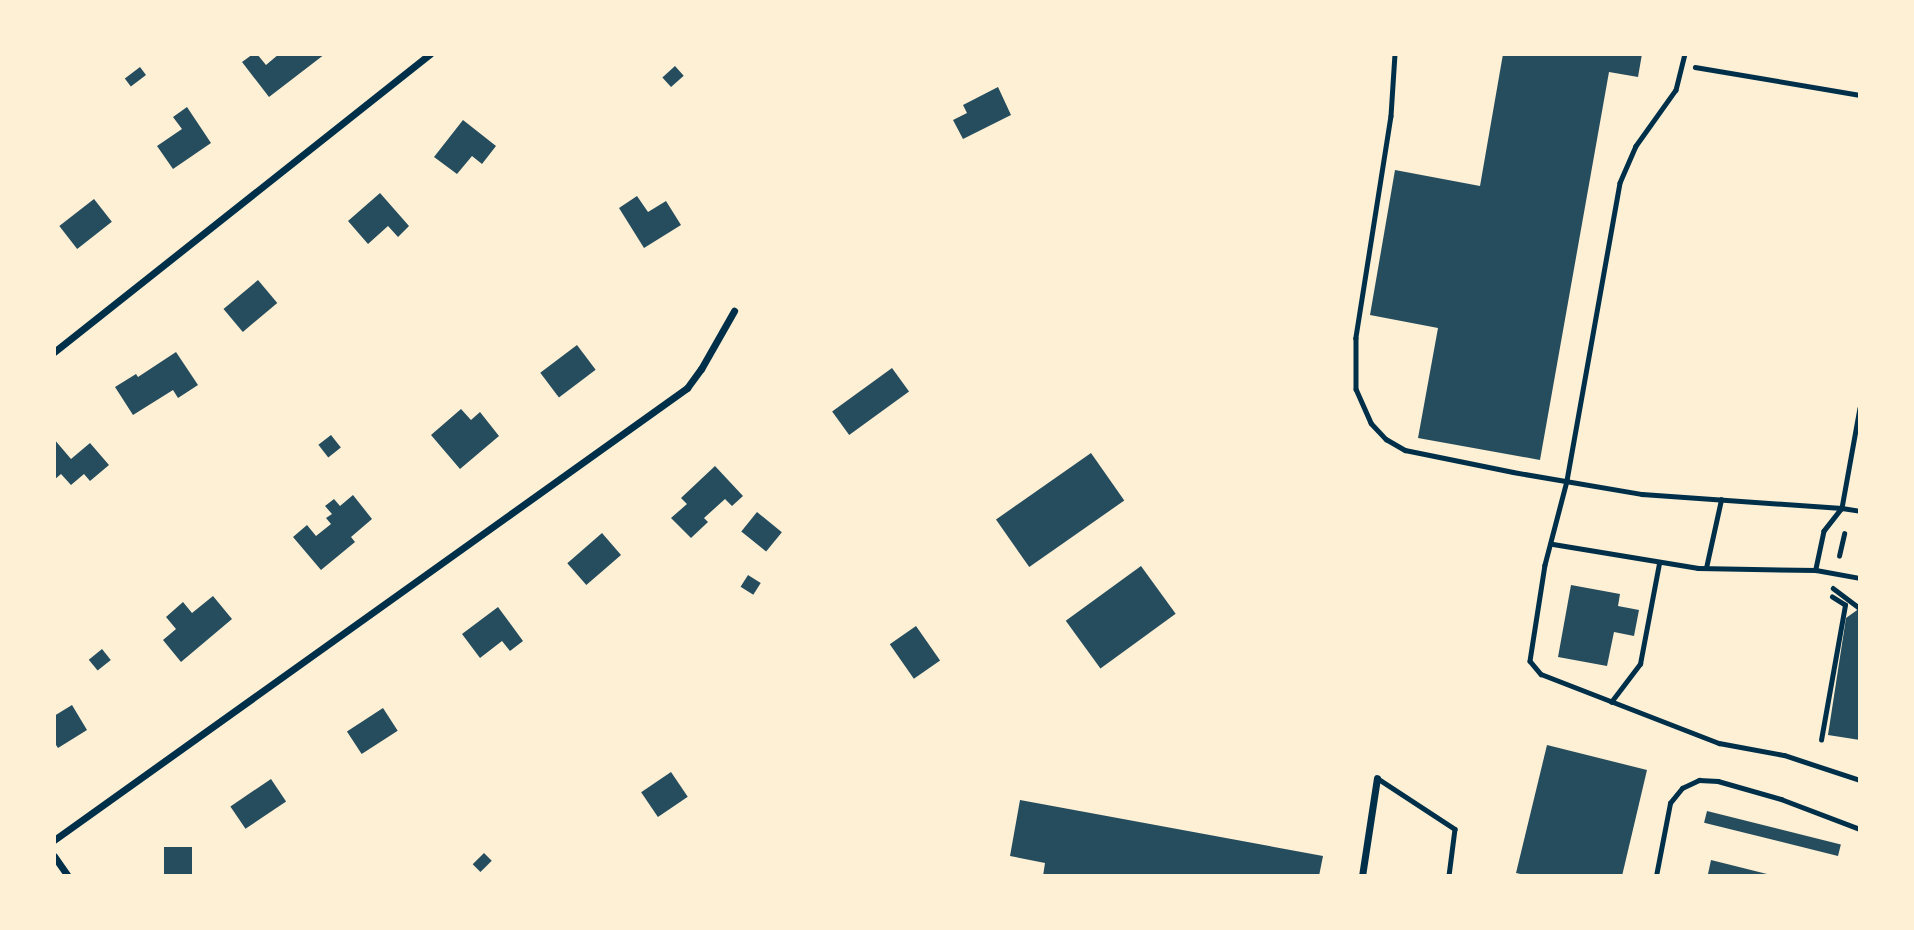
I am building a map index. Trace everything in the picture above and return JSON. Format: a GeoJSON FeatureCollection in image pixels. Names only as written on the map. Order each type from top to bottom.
{"type":"FeatureCollection","features":[{"type":"Feature","properties":{"kind":"street"},"geometry":{"type":"LineString","coordinates":[[54,352],[430,54]]}},
{"type":"Feature","properties":{"kind":"street"},"geometry":{"type":"LineString","coordinates":[[54,840],[687,388],[702,369],[734,311]]}},
{"type":"Feature","properties":{"kind":"street"},"geometry":{"type":"LineString","coordinates":[[1363,876],[1377,778]]}},
{"type":"Feature","properties":{"kind":"street"},"geometry":{"type":"LineString","coordinates":[[54,856],[68,876]]}},
{"type":"Feature","properties":{"kind":"lane"},"geometry":{"type":"LineString","coordinates":[[1395,54],[1391,116],[1357,326],[1355,379],[1361,405],[1378,432],[1405,450],[1642,494],[1860,511]]}},
{"type":"Feature","properties":{"kind":"lane"},"geometry":{"type":"LineString","coordinates":[[1685,54],[1676,90],[1636,146],[1620,183],[1567,481],[1553,544],[1545,565],[1530,661],[1537,672],[1719,743],[1784,755],[1860,780]]}},
{"type":"Feature","properties":{"kind":"lane"},"geometry":{"type":"LineString","coordinates":[[1816,570],[1824,531],[1842,508],[1860,408]]}},
{"type":"Feature","properties":{"kind":"lane"},"geometry":{"type":"LineString","coordinates":[[1706,568],[1721,500]]}},
{"type":"Feature","properties":{"kind":"lane"},"geometry":{"type":"LineString","coordinates":[[1553,544],[1659,563],[1706,568],[1816,570],[1860,578]]}},
{"type":"Feature","properties":{"kind":"lane"},"geometry":{"type":"LineString","coordinates":[[1611,702],[1640,664],[1659,563]]}},
{"type":"Feature","properties":{"kind":"lane"},"geometry":{"type":"LineString","coordinates":[[1377,778],[1455,829],[1449,876]]}},
{"type":"Feature","properties":{"kind":"lane"},"geometry":{"type":"LineString","coordinates":[[1656,876],[1670,803],[1682,788],[1699,780],[1718,781],[1781,799],[1860,829]]}},
{"type":"Feature","properties":{"kind":"path"},"geometry":{"type":"LineString","coordinates":[[1695,67],[1860,94]]}},
{"type":"Feature","properties":{"kind":"path"},"geometry":{"type":"LineString","coordinates":[[1839,556],[1844,534]]}},
{"type":"Feature","properties":{"kind":"path"},"geometry":{"type":"LineString","coordinates":[[1833,588],[1860,608]]}},
{"type":"Feature","properties":{"kind":"path"},"geometry":{"type":"LineString","coordinates":[[1821,740],[1845,605],[1832,597]]}},
{"type":"Feature","properties":{"kind":"building"},"geometry":{"type":"Polygon","coordinates":[[[257,54],[266,65],[279,54],[325,54],[269,97],[242,62],[257,54]]]}},
{"type":"Feature","properties":{"kind":"building"},"geometry":{"type":"Polygon","coordinates":[[[1503,54],[1642,54],[1638,77],[1609,72],[1540,460],[1418,438],[1438,328],[1370,315],[1395,170],[1480,186],[1503,54]]]}},
{"type":"Feature","properties":{"kind":"building"},"geometry":{"type":"Polygon","coordinates":[[[675,66],[684,76],[671,87],[662,77],[675,66]]]}},
{"type":"Feature","properties":{"kind":"building"},"geometry":{"type":"Polygon","coordinates":[[[140,67],[146,75],[131,86],[125,78],[140,67]]]}},
{"type":"Feature","properties":{"kind":"building"},"geometry":{"type":"Polygon","coordinates":[[[998,87],[1011,115],[963,139],[953,120],[967,113],[963,105],[998,87]]]}},
{"type":"Feature","properties":{"kind":"building"},"geometry":{"type":"Polygon","coordinates":[[[187,107],[211,143],[173,169],[157,146],[182,129],[173,117],[187,107]]]}},
{"type":"Feature","properties":{"kind":"building"},"geometry":{"type":"Polygon","coordinates":[[[463,120],[496,146],[482,164],[472,156],[457,174],[434,157],[463,120]]]}},
{"type":"Feature","properties":{"kind":"building"},"geometry":{"type":"Polygon","coordinates":[[[380,193],[409,226],[398,237],[388,226],[368,244],[348,221],[380,193]]]}},
{"type":"Feature","properties":{"kind":"building"},"geometry":{"type":"Polygon","coordinates":[[[637,196],[648,212],[666,201],[681,225],[644,248],[619,208],[637,196]]]}},
{"type":"Feature","properties":{"kind":"building"},"geometry":{"type":"Polygon","coordinates":[[[94,199],[112,222],[77,249],[59,226],[94,199]]]}},
{"type":"Feature","properties":{"kind":"building"},"geometry":{"type":"Polygon","coordinates":[[[258,280],[277,303],[243,332],[224,309],[258,280]]]}},
{"type":"Feature","properties":{"kind":"building"},"geometry":{"type":"Polygon","coordinates":[[[577,345],[596,370],[559,397],[540,373],[577,345]]]}},
{"type":"Feature","properties":{"kind":"building"},"geometry":{"type":"Polygon","coordinates":[[[176,352],[198,385],[178,398],[173,390],[133,415],[115,387],[136,374],[138,377],[176,352]]]}},
{"type":"Feature","properties":{"kind":"building"},"geometry":{"type":"Polygon","coordinates":[[[892,368],[909,391],[849,435],[832,411],[892,368]]]}},
{"type":"Feature","properties":{"kind":"building"},"geometry":{"type":"Polygon","coordinates":[[[461,409],[471,420],[480,412],[499,436],[460,469],[431,435],[461,409]]]}},
{"type":"Feature","properties":{"kind":"building"},"geometry":{"type":"Polygon","coordinates":[[[331,435],[341,448],[328,457],[318,445],[331,435]]]}},
{"type":"Feature","properties":{"kind":"building"},"geometry":{"type":"Polygon","coordinates":[[[54,439],[71,459],[90,443],[109,465],[90,481],[84,474],[71,485],[61,474],[54,480],[54,439]]]}},
{"type":"Feature","properties":{"kind":"building"},"geometry":{"type":"Polygon","coordinates":[[[1091,453],[1124,501],[1029,567],[996,520],[1091,453]]]}},
{"type":"Feature","properties":{"kind":"building"},"geometry":{"type":"Polygon","coordinates":[[[715,466],[743,496],[732,506],[725,499],[704,518],[708,522],[691,538],[671,518],[687,504],[681,498],[715,466]]]}},
{"type":"Feature","properties":{"kind":"building"},"geometry":{"type":"Polygon","coordinates":[[[353,495],[372,519],[351,537],[355,542],[321,570],[293,537],[307,525],[316,536],[331,524],[326,518],[332,514],[325,506],[334,499],[340,506],[353,495]]]}},
{"type":"Feature","properties":{"kind":"building"},"geometry":{"type":"Polygon","coordinates":[[[757,512],[782,532],[766,552],[741,531],[757,512]]]}},
{"type":"Feature","properties":{"kind":"building"},"geometry":{"type":"Polygon","coordinates":[[[602,533],[621,555],[586,585],[567,563],[602,533]]]}},
{"type":"Feature","properties":{"kind":"building"},"geometry":{"type":"Polygon","coordinates":[[[1141,566],[1176,614],[1100,668],[1066,621],[1141,566]]]}},
{"type":"Feature","properties":{"kind":"building"},"geometry":{"type":"Polygon","coordinates":[[[748,575],[761,583],[753,595],[741,587],[748,575]]]}},
{"type":"Feature","properties":{"kind":"building"},"geometry":{"type":"Polygon","coordinates":[[[1571,585],[1620,594],[1618,606],[1639,610],[1634,636],[1614,632],[1607,666],[1558,657],[1571,585]]]}},
{"type":"Feature","properties":{"kind":"building"},"geometry":{"type":"Polygon","coordinates":[[[213,596],[232,619],[181,662],[163,640],[176,629],[166,617],[183,602],[192,613],[213,596]]]}},
{"type":"Feature","properties":{"kind":"building"},"geometry":{"type":"Polygon","coordinates":[[[498,607],[523,641],[510,651],[502,641],[480,658],[462,634],[498,607]]]}},
{"type":"Feature","properties":{"kind":"building"},"geometry":{"type":"Polygon","coordinates":[[[1860,608],[1860,740],[1828,735],[1846,618],[1860,608]]]}},
{"type":"Feature","properties":{"kind":"building"},"geometry":{"type":"Polygon","coordinates":[[[916,626],[940,660],[914,679],[890,644],[916,626]]]}},
{"type":"Feature","properties":{"kind":"building"},"geometry":{"type":"Polygon","coordinates":[[[102,649],[111,660],[98,671],[89,660],[102,649]]]}},
{"type":"Feature","properties":{"kind":"building"},"geometry":{"type":"Polygon","coordinates":[[[72,705],[87,730],[58,748],[54,742],[54,716],[72,705]]]}},
{"type":"Feature","properties":{"kind":"building"},"geometry":{"type":"Polygon","coordinates":[[[383,708],[398,731],[362,754],[347,731],[383,708]]]}},
{"type":"Feature","properties":{"kind":"building"},"geometry":{"type":"Polygon","coordinates":[[[1547,745],[1647,770],[1622,876],[1529,876],[1516,873],[1547,745]]]}},
{"type":"Feature","properties":{"kind":"building"},"geometry":{"type":"Polygon","coordinates":[[[671,772],[688,797],[658,817],[641,792],[671,772]]]}},
{"type":"Feature","properties":{"kind":"building"},"geometry":{"type":"Polygon","coordinates":[[[271,779],[286,801],[245,829],[230,806],[271,779]]]}},
{"type":"Feature","properties":{"kind":"building"},"geometry":{"type":"Polygon","coordinates":[[[1020,800],[1323,856],[1319,876],[1043,876],[1045,863],[1010,856],[1020,800]]]}},
{"type":"Feature","properties":{"kind":"building"},"geometry":{"type":"Polygon","coordinates":[[[1707,811],[1841,844],[1838,856],[1704,823],[1707,811]]]}},
{"type":"Feature","properties":{"kind":"building"},"geometry":{"type":"Polygon","coordinates":[[[164,847],[192,847],[192,876],[164,876],[164,847]]]}},
{"type":"Feature","properties":{"kind":"building"},"geometry":{"type":"Polygon","coordinates":[[[484,853],[492,861],[480,872],[473,864],[484,853]]]}},
{"type":"Feature","properties":{"kind":"building"},"geometry":{"type":"Polygon","coordinates":[[[1711,860],[1771,875],[1771,876],[1708,874],[1711,860]]]}}]}
